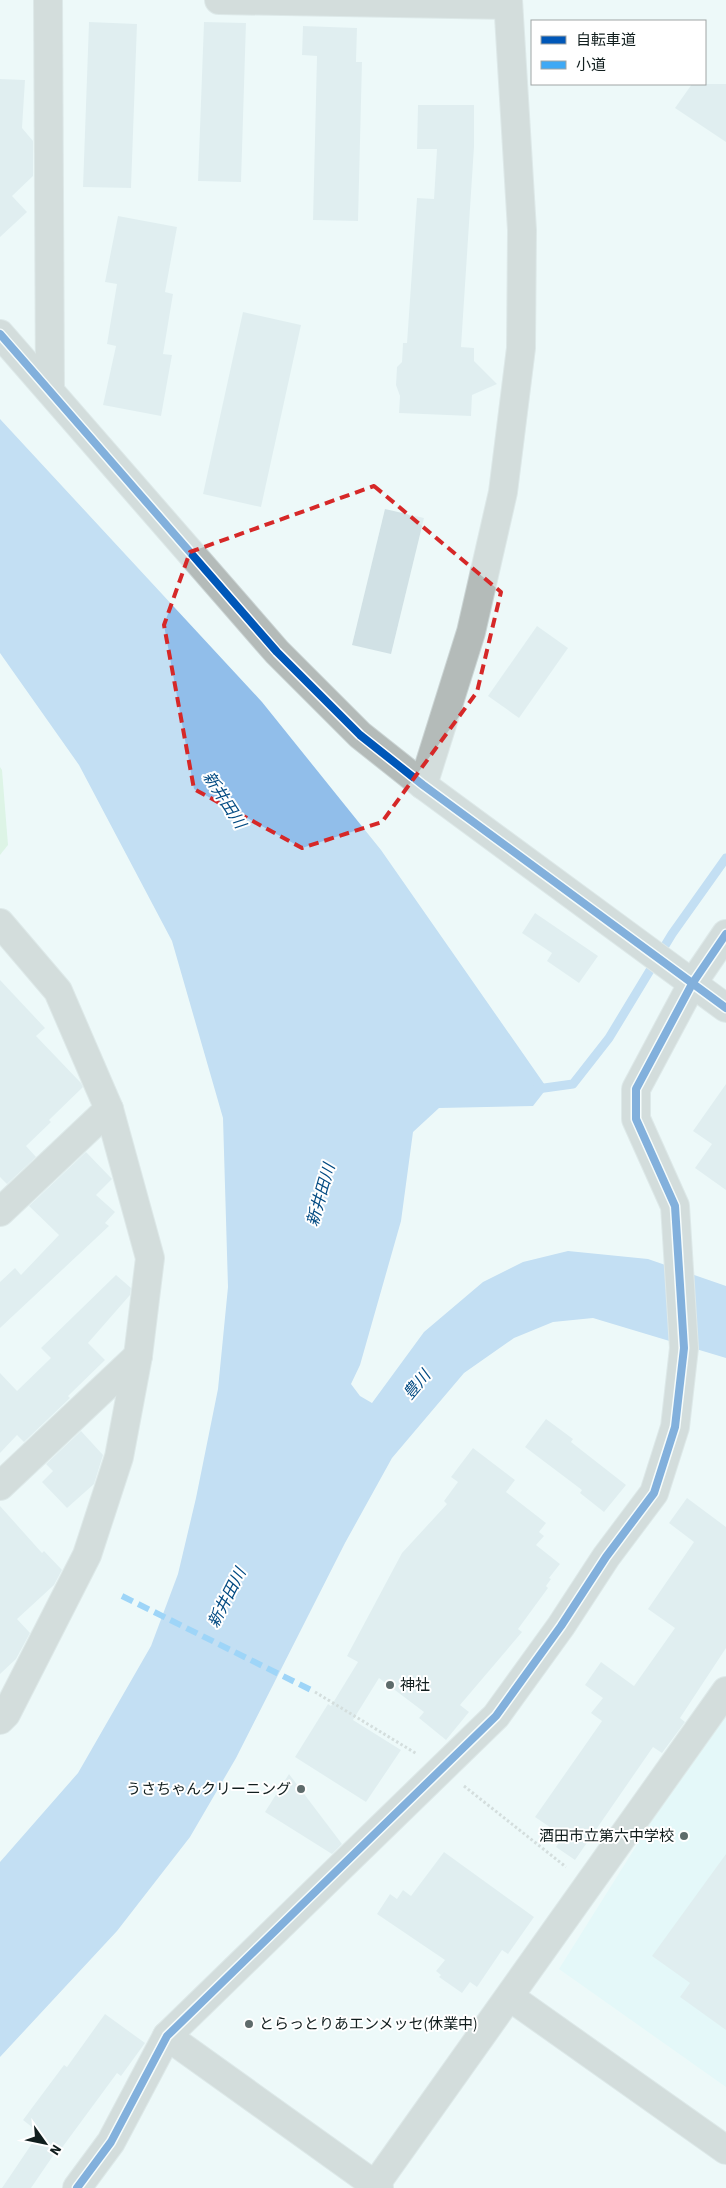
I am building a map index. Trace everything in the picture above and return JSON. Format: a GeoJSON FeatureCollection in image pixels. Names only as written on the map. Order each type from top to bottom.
{"type":"FeatureCollection","features":[{"type":"Feature","properties":{"kind":"street"},"geometry":{"type":"LineString","coordinates":[[48,0],[50,389]]}},
{"type":"Feature","properties":{"kind":"street"},"geometry":{"type":"LineString","coordinates":[[219,0],[508,3],[522,230],[521,348],[503,492],[471,632],[423,785]]}},
{"type":"Feature","properties":{"kind":"street"},"geometry":{"type":"LineString","coordinates":[[0,334],[50,389],[277,652],[360,735],[423,785],[726,1008]]}},
{"type":"Feature","properties":{"kind":"street"},"geometry":{"type":"LineString","coordinates":[[0,1720],[6,1714],[87,1555],[119,1456],[138,1356],[150,1258],[109,1109],[58,991],[2,930]]}},
{"type":"Feature","properties":{"kind":"street"},"geometry":{"type":"LineString","coordinates":[[77,2188],[111,2142],[167,2036],[496,1716],[561,1626],[606,1557],[654,1493],[675,1427],[684,1348],[675,1206],[636,1119],[636,1089],[692,984],[726,934]]}},
{"type":"Feature","properties":{"kind":"street"},"geometry":{"type":"LineString","coordinates":[[0,1212],[109,1109]]}},
{"type":"Feature","properties":{"kind":"street"},"geometry":{"type":"LineString","coordinates":[[0,1486],[138,1356]]}},
{"type":"Feature","properties":{"kind":"street"},"geometry":{"type":"LineString","coordinates":[[167,2036],[376,2187],[726,1691]]}},
{"type":"Feature","properties":{"kind":"street"},"geometry":{"type":"LineString","coordinates":[[510,1997],[726,2150]]}},
{"type":"Feature","properties":{"kind":"highlighted area"},"geometry":{"type":"Polygon","coordinates":[[[374,486],[501,592],[477,692],[382,822],[302,848],[194,789],[164,625],[190,552],[374,486]]]}},
{"type":"Feature","properties":{"kind":"shaded area","name":"酒田市立第六中学校"},"geometry":{"type":"Polygon","coordinates":[[[726,1703],[726,2087],[559,1969],[726,1703]]]}},
{"type":"Feature","properties":{"kind":"green space"},"geometry":{"type":"Polygon","coordinates":[[[0,767],[2,770],[8,845],[0,855],[0,767]]]}},
{"type":"Feature","properties":{"kind":"water"},"geometry":{"type":"Polygon","coordinates":[[[0,419],[262,702],[381,850],[547,1088],[533,1106],[439,1108],[413,1132],[401,1221],[360,1365],[351,1384],[360,1396],[372,1403],[424,1332],[483,1282],[523,1262],[568,1251],[648,1259],[726,1286],[726,1358],[593,1318],[553,1322],[514,1338],[464,1373],[392,1458],[345,1543],[236,1758],[190,1837],[117,1931],[0,2057],[0,1862],[78,1773],[151,1646],[178,1574],[196,1498],[218,1389],[228,1287],[223,1118],[172,941],[79,765],[0,653],[0,419]]]}},
{"type":"Feature","properties":{"kind":"building"},"geometry":{"type":"Polygon","coordinates":[[[89,22],[137,24],[131,188],[83,187],[89,22]]]}},
{"type":"Feature","properties":{"kind":"building"},"geometry":{"type":"Polygon","coordinates":[[[204,22],[246,23],[241,182],[198,181],[204,22]]]}},
{"type":"Feature","properties":{"kind":"building"},"geometry":{"type":"Polygon","coordinates":[[[303,26],[357,28],[356,62],[362,62],[358,221],[313,220],[317,56],[302,55],[303,26]]]}},
{"type":"Feature","properties":{"kind":"building"},"geometry":{"type":"Polygon","coordinates":[[[0,79],[25,80],[22,128],[33,141],[33,176],[12,196],[27,212],[0,237],[0,79]]]}},
{"type":"Feature","properties":{"kind":"building"},"geometry":{"type":"Polygon","coordinates":[[[726,84],[726,142],[675,108],[691,85],[726,84]]]}},
{"type":"Feature","properties":{"kind":"building"},"geometry":{"type":"Polygon","coordinates":[[[418,105],[474,105],[474,147],[461,347],[474,348],[474,361],[497,384],[472,395],[471,416],[399,413],[400,396],[396,385],[397,367],[402,362],[403,343],[407,343],[417,198],[434,199],[437,149],[417,149],[418,105]]]}},
{"type":"Feature","properties":{"kind":"building"},"geometry":{"type":"Polygon","coordinates":[[[118,216],[177,227],[165,292],[173,294],[163,354],[172,355],[161,416],[103,405],[116,346],[107,344],[117,284],[105,282],[118,216]]]}},
{"type":"Feature","properties":{"kind":"building"},"geometry":{"type":"Polygon","coordinates":[[[243,312],[301,325],[261,507],[203,494],[243,312]]]}},
{"type":"Feature","properties":{"kind":"building"},"geometry":{"type":"Polygon","coordinates":[[[385,509],[424,518],[391,654],[352,645],[385,509]]]}},
{"type":"Feature","properties":{"kind":"building"},"geometry":{"type":"Polygon","coordinates":[[[537,626],[568,648],[519,718],[488,696],[537,626]]]}},
{"type":"Feature","properties":{"kind":"building"},"geometry":{"type":"Polygon","coordinates":[[[535,913],[598,956],[579,983],[547,961],[552,953],[522,933],[535,913]]]}},
{"type":"Feature","properties":{"kind":"building"},"geometry":{"type":"Polygon","coordinates":[[[0,980],[45,1028],[36,1036],[83,1087],[49,1120],[51,1122],[26,1146],[36,1157],[7,1184],[0,1177],[0,980]]]}},
{"type":"Feature","properties":{"kind":"building"},"geometry":{"type":"Polygon","coordinates":[[[726,1084],[726,1190],[695,1168],[712,1144],[693,1131],[726,1084]]]}},
{"type":"Feature","properties":{"kind":"building"},"geometry":{"type":"Polygon","coordinates":[[[86,1152],[112,1179],[96,1195],[115,1212],[105,1223],[109,1226],[0,1328],[0,1282],[15,1268],[21,1275],[59,1235],[29,1206],[86,1152]]]}},
{"type":"Feature","properties":{"kind":"building"},"geometry":{"type":"Polygon","coordinates":[[[116,1275],[131,1288],[130,1295],[88,1343],[105,1360],[68,1396],[70,1398],[24,1442],[17,1435],[0,1453],[0,1373],[17,1391],[51,1358],[41,1348],[116,1275]]]}},
{"type":"Feature","properties":{"kind":"building"},"geometry":{"type":"Polygon","coordinates":[[[546,1419],[573,1439],[571,1442],[626,1485],[604,1512],[580,1493],[582,1490],[525,1447],[546,1419]]]}},
{"type":"Feature","properties":{"kind":"building"},"geometry":{"type":"Polygon","coordinates":[[[81,1431],[103,1455],[94,1484],[67,1508],[42,1482],[53,1471],[46,1464],[81,1431]]]}},
{"type":"Feature","properties":{"kind":"building"},"geometry":{"type":"Polygon","coordinates":[[[473,1448],[515,1480],[506,1492],[546,1523],[539,1532],[544,1536],[536,1545],[560,1564],[549,1578],[551,1579],[546,1586],[548,1588],[518,1629],[522,1632],[460,1705],[469,1712],[446,1740],[419,1718],[424,1712],[379,1678],[353,1720],[401,1750],[366,1802],[295,1757],[328,1704],[331,1706],[358,1662],[347,1656],[402,1553],[447,1504],[444,1501],[458,1482],[451,1477],[473,1448]]]}},
{"type":"Feature","properties":{"kind":"building"},"geometry":{"type":"Polygon","coordinates":[[[687,1498],[726,1527],[726,1648],[680,1718],[685,1722],[662,1753],[653,1747],[575,1860],[556,1847],[563,1836],[535,1817],[602,1721],[591,1713],[603,1698],[585,1685],[601,1662],[634,1686],[675,1628],[648,1609],[694,1542],[669,1523],[687,1498]]]}},
{"type":"Feature","properties":{"kind":"building"},"geometry":{"type":"Polygon","coordinates":[[[0,1506],[42,1553],[44,1551],[62,1570],[54,1585],[17,1619],[30,1633],[16,1659],[0,1674],[0,1506]]]}},
{"type":"Feature","properties":{"kind":"building"},"geometry":{"type":"Polygon","coordinates":[[[289,1774],[342,1844],[332,1854],[265,1812],[289,1774]]]}},
{"type":"Feature","properties":{"kind":"building"},"geometry":{"type":"Polygon","coordinates":[[[444,1852],[534,1917],[508,1954],[502,1950],[477,1987],[470,1982],[462,1993],[439,1977],[441,1975],[436,1971],[445,1960],[377,1914],[390,1894],[397,1899],[403,1890],[411,1896],[444,1852]]]}},
{"type":"Feature","properties":{"kind":"building"},"geometry":{"type":"Polygon","coordinates":[[[726,1854],[726,2030],[680,1997],[690,1983],[652,1956],[726,1854]]]}},
{"type":"Feature","properties":{"kind":"building"},"geometry":{"type":"Polygon","coordinates":[[[105,2014],[145,2043],[121,2076],[117,2073],[61,2149],[59,2147],[31,2188],[2,2188],[33,2142],[31,2140],[37,2131],[23,2120],[64,2065],[67,2067],[105,2014]]]}},
{"type":"Feature","properties":{"kind":"waterway"},"geometry":{"type":"LineString","coordinates":[[537,1089],[573,1084],[609,1038],[672,934],[726,858]]}},
{"type":"Feature","properties":{"kind":"marked path"},"geometry":{"type":"LineString","coordinates":[[122,1596],[315,1692]]}},
{"type":"Feature","properties":{"kind":"cycle path"},"geometry":{"type":"LineString","coordinates":[[0,334],[277,652],[360,735],[423,785],[726,1008]]}},
{"type":"Feature","properties":{"kind":"cycle path"},"geometry":{"type":"LineString","coordinates":[[77,2188],[111,2142],[167,2036],[496,1716],[561,1626],[606,1557],[654,1493],[675,1427],[684,1348],[675,1206],[636,1119],[636,1089],[692,984],[726,934]]}},
{"type":"Feature","properties":{"kind":"place","name":"神社"},"geometry":{"type":"Point","coordinates":[390,1685]}},
{"type":"Feature","properties":{"kind":"place","name":"うさちゃんクリーニング"},"geometry":{"type":"Point","coordinates":[301,1789]}},
{"type":"Feature","properties":{"kind":"place","name":"酒田市立第六中学校"},"geometry":{"type":"Point","coordinates":[684,1836]}},
{"type":"Feature","properties":{"kind":"place","name":"とらっとりあエンメッセ(休業中)"},"geometry":{"type":"Point","coordinates":[249,2024]}},
{"type":"Feature","properties":{"kind":"water label","name":"新井田川"},"geometry":{"type":"Point","coordinates":[224,800]}},
{"type":"Feature","properties":{"kind":"water label","name":"新井田川"},"geometry":{"type":"Point","coordinates":[321,1195]}},
{"type":"Feature","properties":{"kind":"water label","name":"豊川"},"geometry":{"type":"Point","coordinates":[417,1385]}},
{"type":"Feature","properties":{"kind":"water label","name":"新井田川"},"geometry":{"type":"Point","coordinates":[227,1598]}}]}
